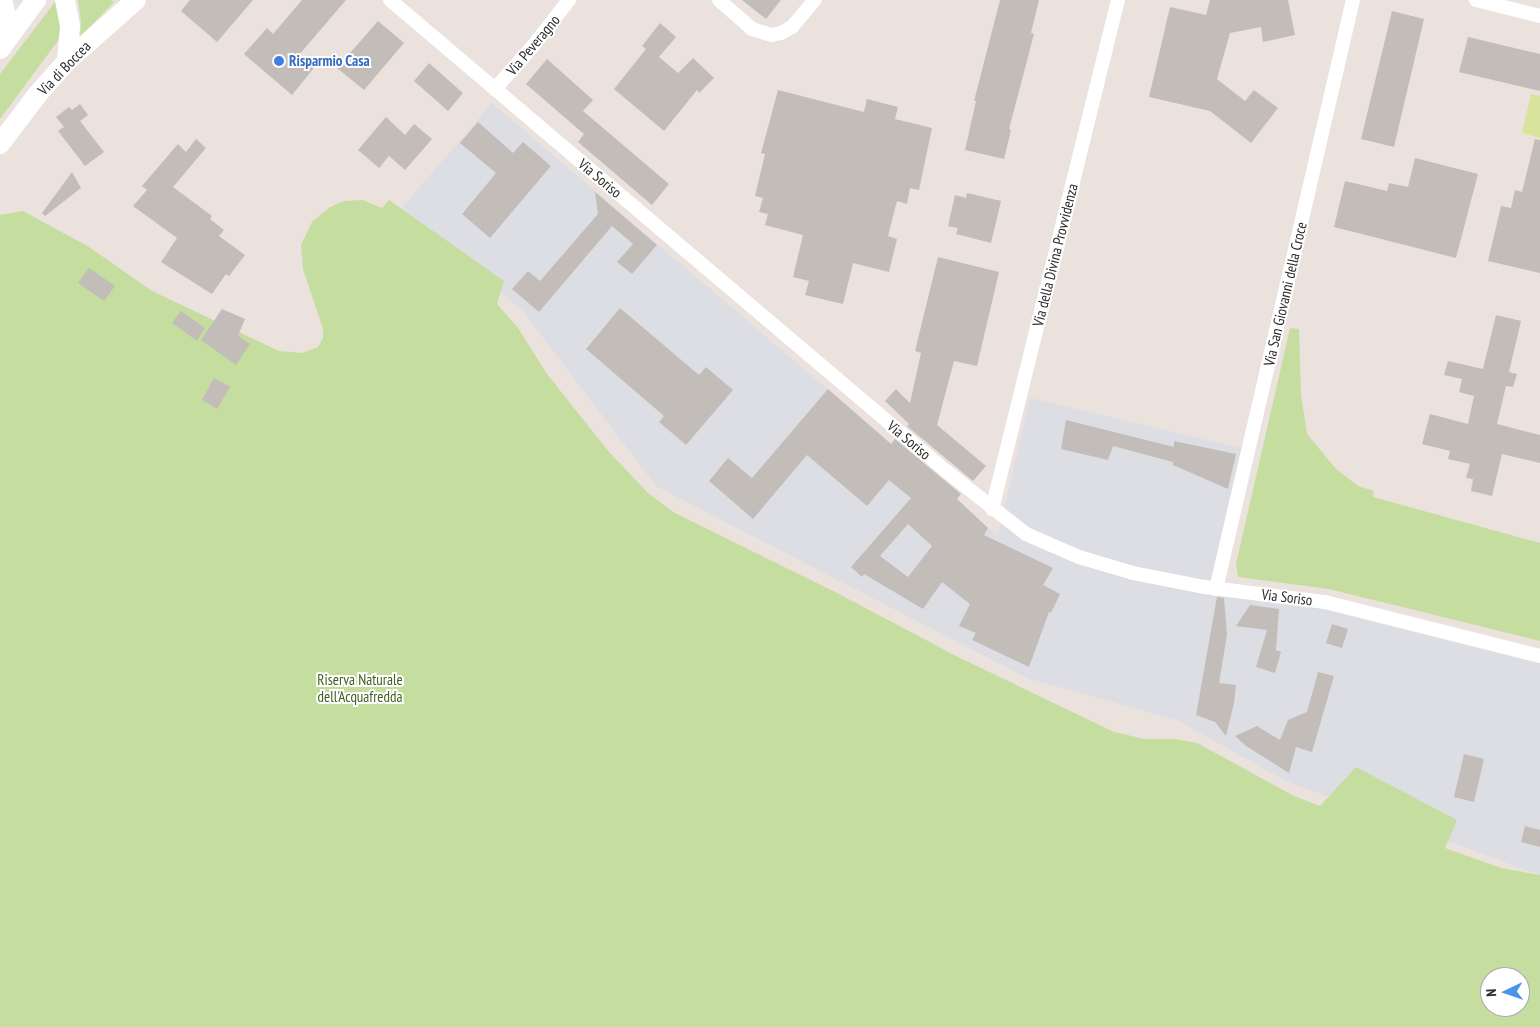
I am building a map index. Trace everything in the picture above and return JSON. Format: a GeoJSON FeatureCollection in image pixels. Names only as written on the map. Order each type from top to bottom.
{"type":"FeatureCollection","features":[{"type":"Feature","properties":{"kind":"main road"},"geometry":{"type":"LineString","coordinates":[[2,0],[6,41]]}},
{"type":"Feature","properties":{"kind":"main road"},"geometry":{"type":"LineString","coordinates":[[6,41],[36,0]]}},
{"type":"Feature","properties":{"kind":"main road"},"geometry":{"type":"LineString","coordinates":[[65,0],[70,26],[67,61]]}},
{"type":"Feature","properties":{"kind":"main road","name":"Via di Boccea"},"geometry":{"type":"LineString","coordinates":[[0,144],[37,95],[67,61],[136,0]]}},
{"type":"Feature","properties":{"kind":"street","name":"Via Soriso"},"geometry":{"type":"LineString","coordinates":[[390,0],[992,509],[1026,534],[1079,557],[1134,572],[1216,589],[1325,602],[1540,656]]}},
{"type":"Feature","properties":{"kind":"street","name":"Via Peveragno"},"geometry":{"type":"LineString","coordinates":[[495,89],[532,48],[569,0]]}},
{"type":"Feature","properties":{"kind":"street"},"geometry":{"type":"LineString","coordinates":[[719,0],[752,29],[772,35],[792,27],[815,0]]}},
{"type":"Feature","properties":{"kind":"street","name":"Via della Divina Provvidenza"},"geometry":{"type":"LineString","coordinates":[[992,509],[1118,0]]}},
{"type":"Feature","properties":{"kind":"street","name":"Via San Giovanni della Croce"},"geometry":{"type":"LineString","coordinates":[[1216,589],[1354,0]]}},
{"type":"Feature","properties":{"kind":"street"},"geometry":{"type":"LineString","coordinates":[[1476,0],[1540,16]]}},
{"type":"Feature","properties":{"kind":"shaded area"},"geometry":{"type":"Polygon","coordinates":[[[492,103],[969,510],[998,537],[1030,398],[1249,450],[1217,589],[1276,595],[1540,656],[1540,875],[1286,781],[1177,720],[1027,678],[656,486],[523,311],[401,209],[492,103]]]}},
{"type":"Feature","properties":{"kind":"green space"},"geometry":{"type":"Polygon","coordinates":[[[78,0],[111,0],[114,2],[80,37],[81,21],[78,0]]]}},
{"type":"Feature","properties":{"kind":"green space"},"geometry":{"type":"Polygon","coordinates":[[[55,2],[61,9],[62,30],[57,42],[0,119],[0,74],[55,2]]]}},
{"type":"Feature","properties":{"kind":"green space"},"geometry":{"type":"Polygon","coordinates":[[[1531,94],[1540,96],[1540,138],[1522,133],[1531,94]]]}},
{"type":"Feature","properties":{"kind":"green space","name":"Riserva Naturale dell'Acquafredda"},"geometry":{"type":"Polygon","coordinates":[[[363,200],[382,208],[389,200],[504,281],[497,304],[518,328],[547,374],[609,452],[649,494],[675,513],[837,593],[958,657],[1114,732],[1145,739],[1175,739],[1197,743],[1294,796],[1320,806],[1356,767],[1457,820],[1445,848],[1501,868],[1540,875],[1540,1027],[0,1027],[0,215],[23,211],[89,247],[152,291],[279,351],[302,353],[318,347],[323,338],[323,329],[303,269],[301,245],[312,222],[330,207],[344,201],[363,200]]]}},
{"type":"Feature","properties":{"kind":"green space"},"geometry":{"type":"Polygon","coordinates":[[[1290,328],[1299,329],[1301,395],[1307,434],[1336,469],[1358,486],[1374,491],[1373,497],[1540,543],[1540,641],[1329,589],[1238,577],[1236,564],[1290,328]]]}},
{"type":"Feature","properties":{"kind":"building"},"geometry":{"type":"Polygon","coordinates":[[[190,0],[253,0],[217,42],[181,11],[190,0]]]}},
{"type":"Feature","properties":{"kind":"building"},"geometry":{"type":"Polygon","coordinates":[[[302,0],[346,0],[299,55],[314,68],[292,95],[244,54],[267,28],[273,34],[302,0]]]}},
{"type":"Feature","properties":{"kind":"building"},"geometry":{"type":"Polygon","coordinates":[[[742,0],[781,0],[766,19],[742,0]]]}},
{"type":"Feature","properties":{"kind":"building"},"geometry":{"type":"Polygon","coordinates":[[[1000,0],[1039,0],[1031,33],[1034,34],[1009,129],[1011,130],[1004,159],[965,150],[976,101],[974,101],[1000,0]]]}},
{"type":"Feature","properties":{"kind":"building"},"geometry":{"type":"Polygon","coordinates":[[[1210,0],[1288,0],[1295,35],[1263,42],[1261,27],[1230,33],[1217,79],[1245,101],[1254,90],[1278,108],[1251,143],[1210,111],[1149,97],[1170,7],[1206,15],[1210,0]]]}},
{"type":"Feature","properties":{"kind":"building"},"geometry":{"type":"Polygon","coordinates":[[[1392,11],[1424,19],[1394,147],[1361,139],[1392,11]]]}},
{"type":"Feature","properties":{"kind":"building"},"geometry":{"type":"Polygon","coordinates":[[[378,21],[404,43],[364,90],[337,68],[378,21]]]}},
{"type":"Feature","properties":{"kind":"building"},"geometry":{"type":"Polygon","coordinates":[[[660,23],[676,37],[659,57],[678,73],[693,58],[714,78],[699,93],[697,90],[664,131],[614,89],[646,49],[642,46],[660,23]]]}},
{"type":"Feature","properties":{"kind":"building"},"geometry":{"type":"Polygon","coordinates":[[[1468,37],[1540,54],[1540,91],[1459,72],[1468,37]]]}},
{"type":"Feature","properties":{"kind":"building"},"geometry":{"type":"Polygon","coordinates":[[[547,59],[593,100],[583,111],[669,184],[652,205],[578,142],[584,134],[526,84],[547,59]]]}},
{"type":"Feature","properties":{"kind":"building"},"geometry":{"type":"Polygon","coordinates":[[[429,63],[463,93],[448,111],[414,81],[429,63]]]}},
{"type":"Feature","properties":{"kind":"building"},"geometry":{"type":"Polygon","coordinates":[[[778,90],[864,112],[867,99],[898,107],[895,119],[932,128],[919,190],[910,188],[907,204],[897,201],[888,236],[897,239],[889,272],[853,263],[843,304],[805,295],[809,281],[793,277],[803,235],[765,225],[768,214],[759,212],[763,198],[755,196],[765,154],[761,153],[778,90]]]}},
{"type":"Feature","properties":{"kind":"building"},"geometry":{"type":"Polygon","coordinates":[[[80,104],[88,115],[80,121],[104,152],[85,166],[58,131],[64,127],[56,117],[69,107],[72,110],[80,104]]]}},
{"type":"Feature","properties":{"kind":"building"},"geometry":{"type":"Polygon","coordinates":[[[386,117],[405,135],[414,124],[432,139],[405,170],[389,156],[379,168],[358,150],[386,117]]]}},
{"type":"Feature","properties":{"kind":"building"},"geometry":{"type":"Polygon","coordinates":[[[478,122],[513,153],[523,142],[551,166],[490,238],[462,214],[496,173],[460,143],[478,122]]]}},
{"type":"Feature","properties":{"kind":"building"},"geometry":{"type":"Polygon","coordinates":[[[196,139],[206,148],[173,187],[212,216],[210,219],[224,230],[219,236],[245,255],[229,276],[226,274],[212,294],[161,262],[177,238],[133,206],[147,190],[142,186],[178,144],[186,152],[196,139]]]}},
{"type":"Feature","properties":{"kind":"building"},"geometry":{"type":"Polygon","coordinates":[[[1535,139],[1540,140],[1540,273],[1488,261],[1501,206],[1511,208],[1515,190],[1522,192],[1535,139]]]}},
{"type":"Feature","properties":{"kind":"building"},"geometry":{"type":"Polygon","coordinates":[[[1415,158],[1478,174],[1456,258],[1334,227],[1345,181],[1387,191],[1389,183],[1408,187],[1415,158]]]}},
{"type":"Feature","properties":{"kind":"building"},"geometry":{"type":"Polygon","coordinates":[[[72,172],[81,188],[45,216],[42,213],[72,172]]]}},
{"type":"Feature","properties":{"kind":"building"},"geometry":{"type":"Polygon","coordinates":[[[595,192],[657,245],[632,274],[617,262],[633,244],[612,226],[539,312],[512,289],[528,271],[540,281],[598,214],[595,192]]]}},
{"type":"Feature","properties":{"kind":"building"},"geometry":{"type":"Polygon","coordinates":[[[967,193],[1001,201],[991,243],[956,234],[958,228],[948,226],[955,195],[966,198],[967,193]]]}},
{"type":"Feature","properties":{"kind":"building"},"geometry":{"type":"Polygon","coordinates":[[[938,257],[999,272],[977,366],[954,361],[937,425],[986,466],[973,481],[907,426],[909,424],[885,401],[896,389],[910,403],[921,353],[915,351],[938,257]]]}},
{"type":"Feature","properties":{"kind":"building"},"geometry":{"type":"Polygon","coordinates":[[[89,268],[115,286],[104,301],[78,283],[89,268]]]}},
{"type":"Feature","properties":{"kind":"building"},"geometry":{"type":"Polygon","coordinates":[[[620,308],[699,375],[706,367],[733,390],[686,445],[659,422],[664,416],[586,349],[620,308]]]}},
{"type":"Feature","properties":{"kind":"building"},"geometry":{"type":"Polygon","coordinates":[[[222,309],[245,319],[238,336],[250,344],[236,365],[201,340],[222,309]]]}},
{"type":"Feature","properties":{"kind":"building"},"geometry":{"type":"Polygon","coordinates":[[[181,311],[205,328],[197,341],[172,323],[181,311]]]}},
{"type":"Feature","properties":{"kind":"building"},"geometry":{"type":"Polygon","coordinates":[[[1496,315],[1521,321],[1509,372],[1517,374],[1513,387],[1506,386],[1497,424],[1540,435],[1540,463],[1502,454],[1492,496],[1471,491],[1473,479],[1466,478],[1470,464],[1448,459],[1450,451],[1422,444],[1430,414],[1468,424],[1474,396],[1459,392],[1462,379],[1444,375],[1448,361],[1483,369],[1496,315]]]}},
{"type":"Feature","properties":{"kind":"building"},"geometry":{"type":"Polygon","coordinates":[[[214,378],[230,387],[217,409],[202,400],[214,378]]]}},
{"type":"Feature","properties":{"kind":"building"},"geometry":{"type":"Polygon","coordinates":[[[828,389],[891,444],[895,439],[961,494],[957,499],[988,528],[984,535],[1053,568],[1043,585],[1060,594],[1051,613],[1049,612],[1029,667],[972,640],[976,633],[959,626],[970,604],[942,582],[923,609],[864,574],[862,577],[851,567],[911,498],[889,480],[867,506],[807,455],[753,519],[709,481],[728,458],[752,478],[828,389]],[[908,524],[880,556],[908,577],[932,546],[908,524]]]}},
{"type":"Feature","properties":{"kind":"building"},"geometry":{"type":"Polygon","coordinates":[[[1066,420],[1174,447],[1174,441],[1236,454],[1228,489],[1173,465],[1173,462],[1113,446],[1108,460],[1061,449],[1066,420]]]}},
{"type":"Feature","properties":{"kind":"building"},"geometry":{"type":"Polygon","coordinates":[[[1217,597],[1224,598],[1227,635],[1219,683],[1236,685],[1234,703],[1226,736],[1215,722],[1196,715],[1217,597]]]}},
{"type":"Feature","properties":{"kind":"building"},"geometry":{"type":"Polygon","coordinates":[[[1250,605],[1279,609],[1276,650],[1281,652],[1275,673],[1256,667],[1267,630],[1236,626],[1250,605]]]}},
{"type":"Feature","properties":{"kind":"building"},"geometry":{"type":"Polygon","coordinates":[[[1332,624],[1348,629],[1342,648],[1326,643],[1332,624]]]}},
{"type":"Feature","properties":{"kind":"building"},"geometry":{"type":"Polygon","coordinates":[[[1318,672],[1334,676],[1312,752],[1296,747],[1289,773],[1246,746],[1235,736],[1257,726],[1280,740],[1288,720],[1307,712],[1318,672]]]}},
{"type":"Feature","properties":{"kind":"building"},"geometry":{"type":"Polygon","coordinates":[[[1464,754],[1484,759],[1474,802],[1454,797],[1464,754]]]}},
{"type":"Feature","properties":{"kind":"building"},"geometry":{"type":"Polygon","coordinates":[[[1525,826],[1540,830],[1540,847],[1521,842],[1525,826]]]}},
{"type":"Feature","properties":{"kind":"place","name":"Risparmio Casa"},"geometry":{"type":"Point","coordinates":[279,61]}}]}
